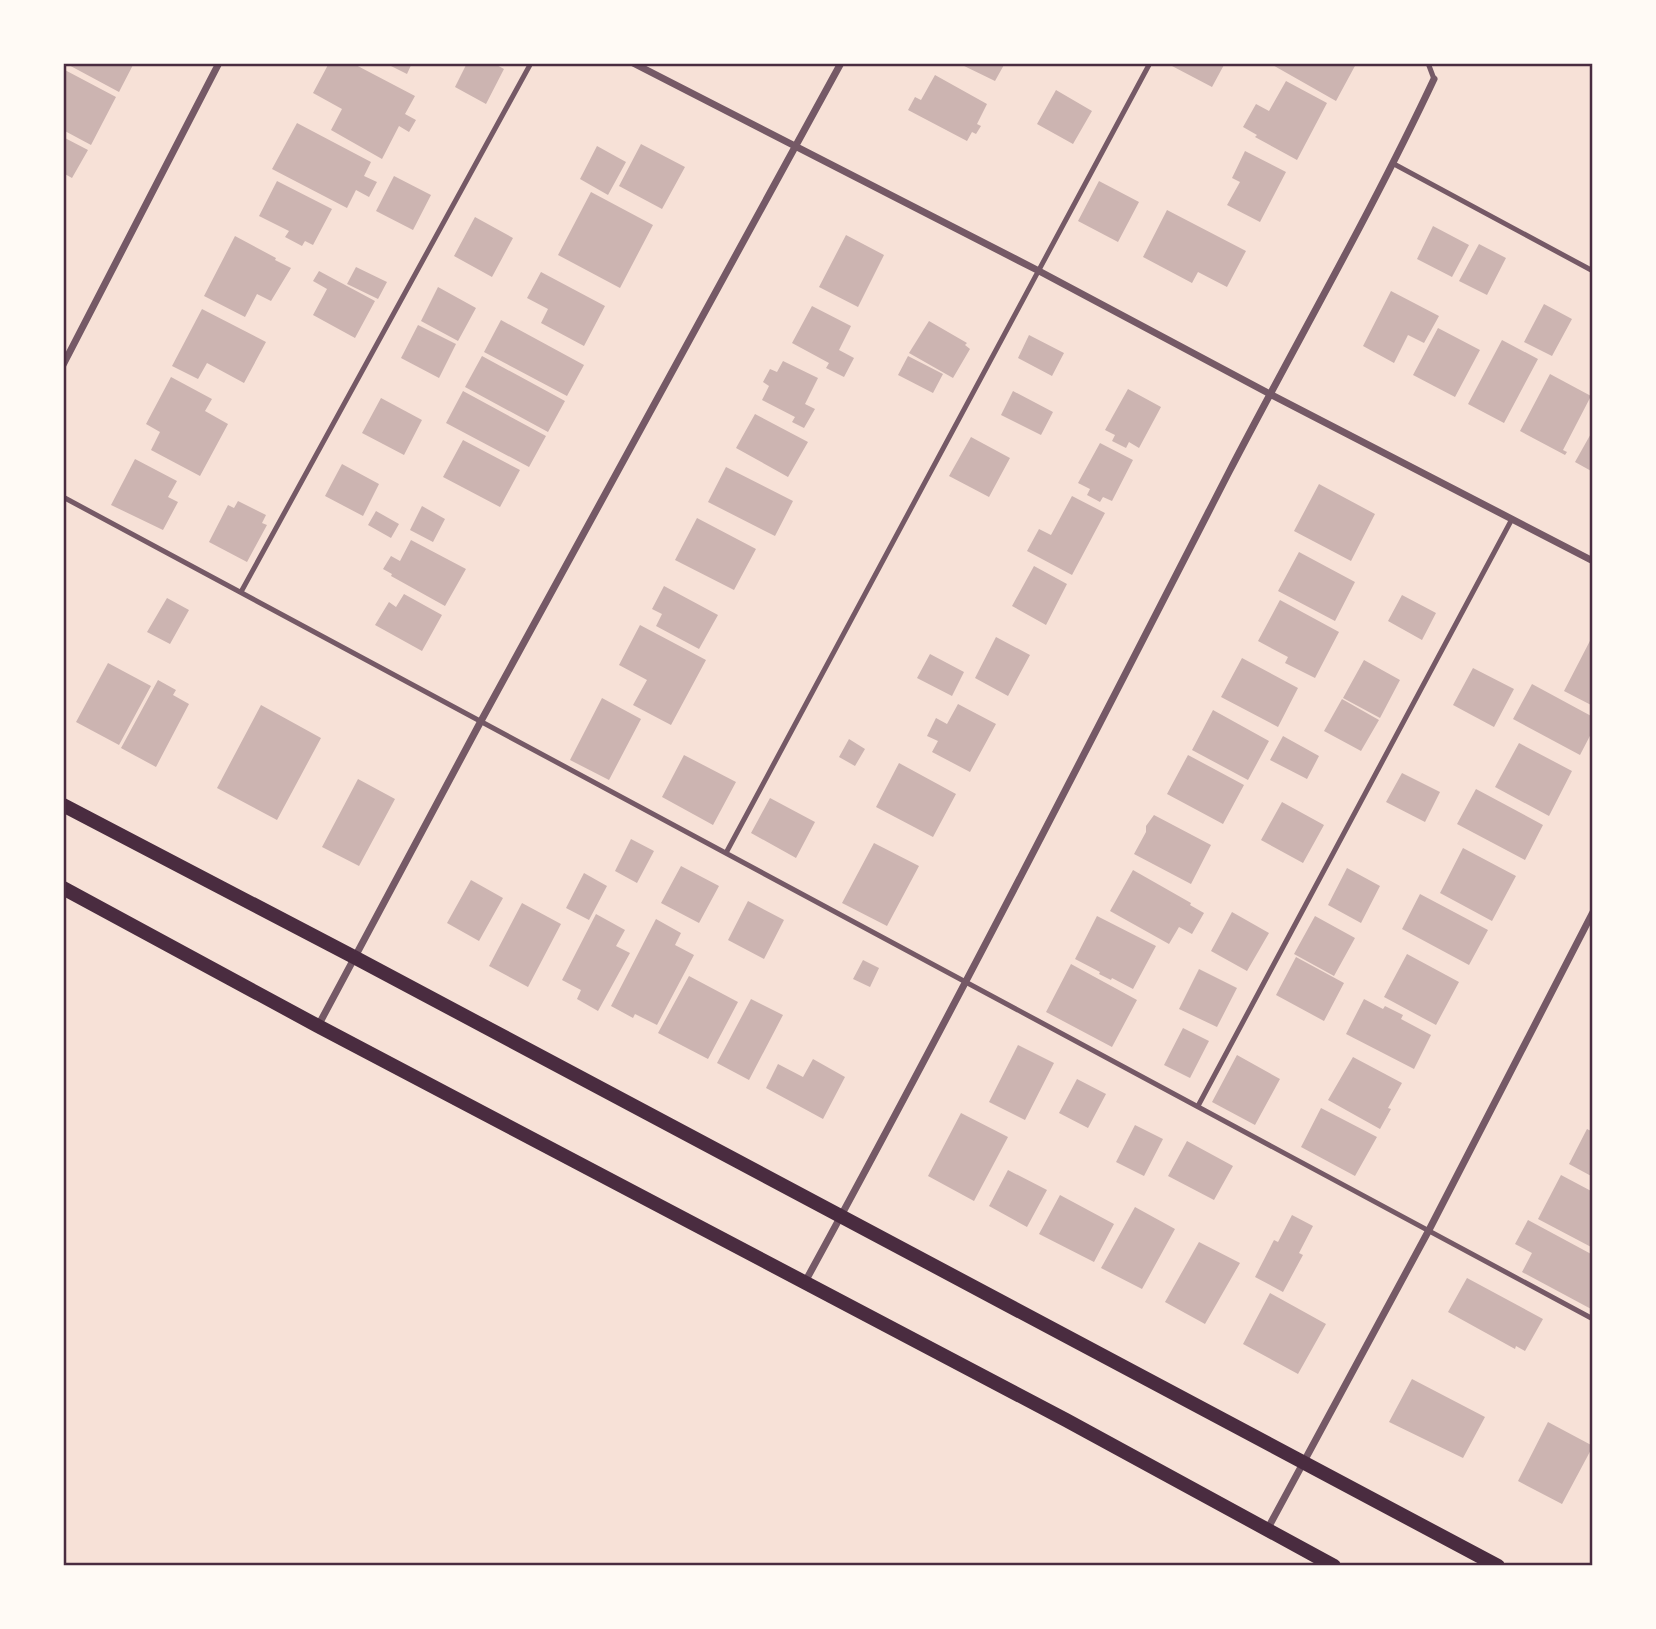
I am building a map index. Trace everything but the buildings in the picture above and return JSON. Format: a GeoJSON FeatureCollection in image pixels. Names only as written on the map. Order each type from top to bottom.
{"type":"FeatureCollection","features":[{"type":"Feature","properties":{"kind":"main road"},"geometry":{"type":"LineString","coordinates":[[63,805],[355,957],[1498,1566]]}},
{"type":"Feature","properties":{"kind":"main road"},"geometry":{"type":"LineString","coordinates":[[63,888],[318,1026],[1066,1420],[1334,1566]]}},
{"type":"Feature","properties":{"kind":"street"},"geometry":{"type":"LineString","coordinates":[[63,365],[219,63]]}},
{"type":"Feature","properties":{"kind":"street"},"geometry":{"type":"LineString","coordinates":[[633,63],[1039,271],[1593,561]]}},
{"type":"Feature","properties":{"kind":"street"},"geometry":{"type":"LineString","coordinates":[[318,1026],[481,721],[841,63]]}},
{"type":"Feature","properties":{"kind":"street"},"geometry":{"type":"LineString","coordinates":[[805,1282],[967,982],[1270,394],[1394,164],[1434,79]]}},
{"type":"Feature","properties":{"kind":"street"},"geometry":{"type":"LineString","coordinates":[[1267,1531],[1429,1230],[1593,912]]}},
{"type":"Feature","properties":{"kind":"lane"},"geometry":{"type":"LineString","coordinates":[[241,592],[531,63]]}},
{"type":"Feature","properties":{"kind":"lane"},"geometry":{"type":"LineString","coordinates":[[726,853],[1150,63]]}},
{"type":"Feature","properties":{"kind":"lane"},"geometry":{"type":"LineString","coordinates":[[1428,63],[1434,79]]}},
{"type":"Feature","properties":{"kind":"lane"},"geometry":{"type":"LineString","coordinates":[[1394,164],[1593,271]]}},
{"type":"Feature","properties":{"kind":"lane"},"geometry":{"type":"LineString","coordinates":[[63,496],[1593,1319]]}},
{"type":"Feature","properties":{"kind":"lane"},"geometry":{"type":"LineString","coordinates":[[1198,1106],[1512,519]]}}]}
